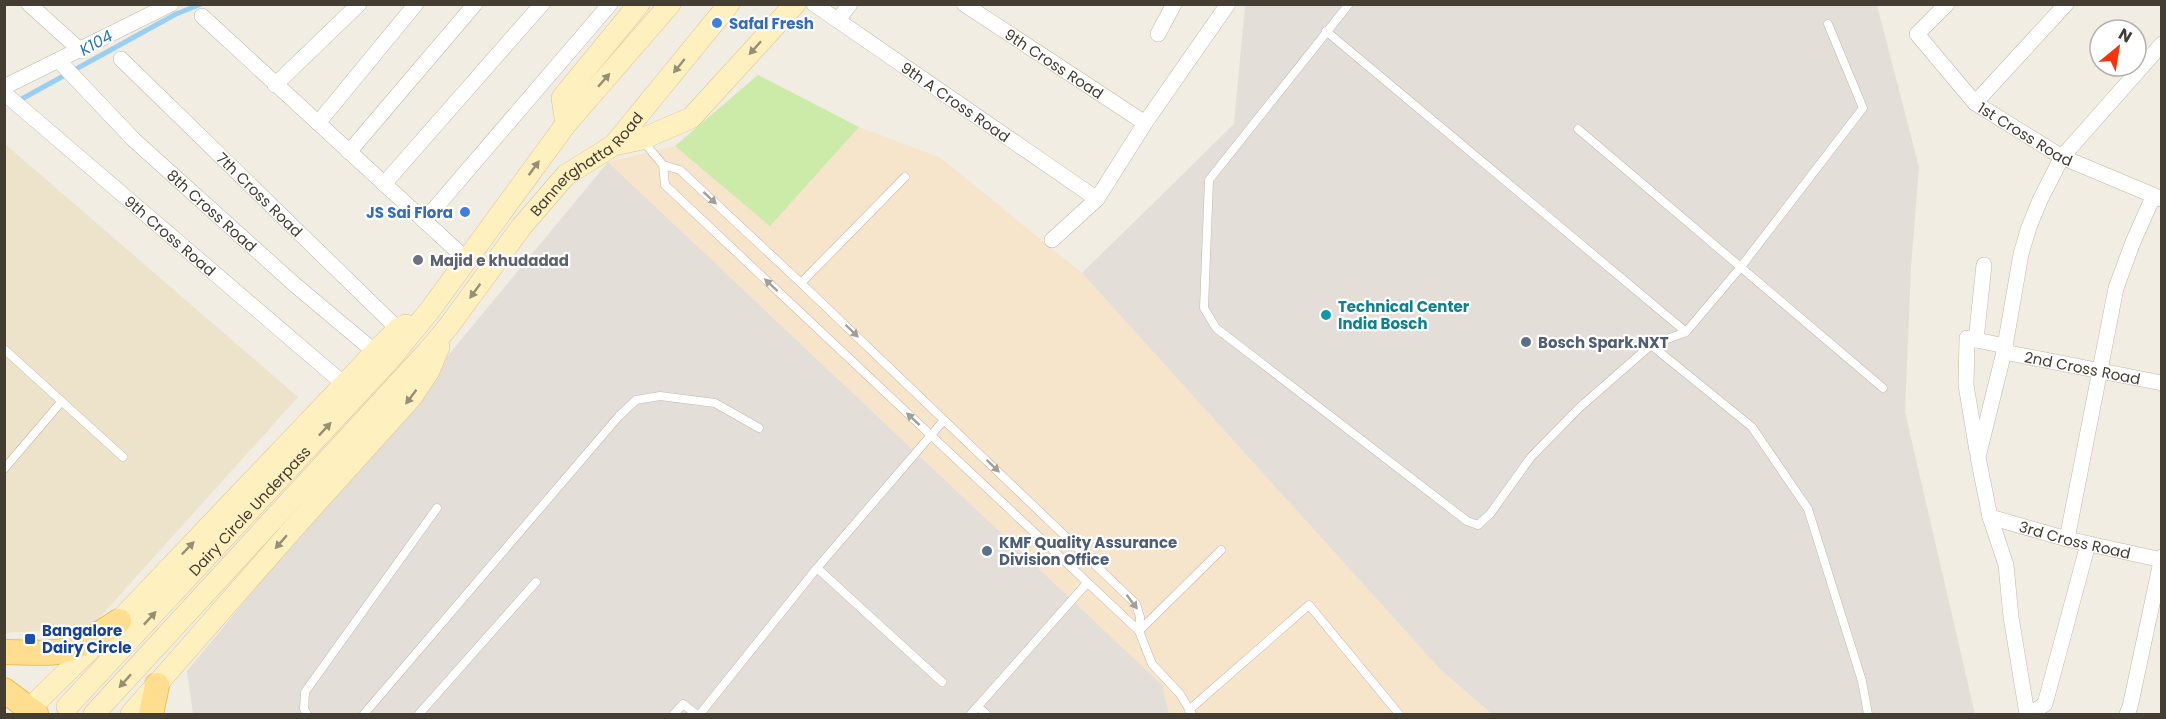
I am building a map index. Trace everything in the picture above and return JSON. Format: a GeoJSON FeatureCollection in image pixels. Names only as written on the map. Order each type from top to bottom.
{"type":"FeatureCollection","features":[{"type":"Feature","properties":{"kind":"main road","name":"Bannerghatta Road"},"geometry":{"type":"LineString","coordinates":[[430,310],[566,124],[670,4]]}},
{"type":"Feature","properties":{"kind":"main road","name":"Bannerghatta Road"},"geometry":{"type":"LineString","coordinates":[[448,327],[522,226],[566,176],[614,145],[729,4]]}},
{"type":"Feature","properties":{"kind":"main road"},"geometry":{"type":"LineString","coordinates":[[614,145],[642,139],[691,118],[795,4]]}},
{"type":"Feature","properties":{"kind":"main road"},"geometry":{"type":"LineString","coordinates":[[566,124],[562,98],[629,8]]}},
{"type":"Feature","properties":{"kind":"main road"},"geometry":{"type":"LineString","coordinates":[[4,690],[29,713],[119,621],[341,381],[398,329],[430,310]]}},
{"type":"Feature","properties":{"kind":"main road","name":"Dairy Circle Underpass"},"geometry":{"type":"LineString","coordinates":[[67,707],[390,359],[430,310]]}},
{"type":"Feature","properties":{"kind":"main road"},"geometry":{"type":"LineString","coordinates":[[131,714],[411,398],[429,371],[448,327]]}},
{"type":"Feature","properties":{"kind":"main road","name":"Dairy Circle Underpass"},"geometry":{"type":"LineString","coordinates":[[94,714],[448,327]]}},
{"type":"Feature","properties":{"kind":"main road"},"geometry":{"type":"LineString","coordinates":[[4,652],[57,652],[72,648],[119,621]]}},
{"type":"Feature","properties":{"kind":"main road"},"geometry":{"type":"LineString","coordinates":[[151,714],[157,685]]}},
{"type":"Feature","properties":{"kind":"street"},"geometry":{"type":"LineString","coordinates":[[29,4],[81,51]]}},
{"type":"Feature","properties":{"kind":"street"},"geometry":{"type":"LineString","coordinates":[[275,85],[359,4]]}},
{"type":"Feature","properties":{"kind":"street"},"geometry":{"type":"LineString","coordinates":[[318,123],[416,4]]}},
{"type":"Feature","properties":{"kind":"street"},"geometry":{"type":"LineString","coordinates":[[350,152],[475,4]]}},
{"type":"Feature","properties":{"kind":"street"},"geometry":{"type":"LineString","coordinates":[[384,184],[542,4]]}},
{"type":"Feature","properties":{"kind":"street"},"geometry":{"type":"LineString","coordinates":[[424,221],[610,4]]}},
{"type":"Feature","properties":{"kind":"street","name":"9th A Cross Road"},"geometry":{"type":"LineString","coordinates":[[814,4],[1097,199]]}},
{"type":"Feature","properties":{"kind":"street"},"geometry":{"type":"LineString","coordinates":[[838,20],[850,4]]}},
{"type":"Feature","properties":{"kind":"street","name":"9th Cross Road"},"geometry":{"type":"LineString","coordinates":[[964,4],[1145,123]]}},
{"type":"Feature","properties":{"kind":"street"},"geometry":{"type":"LineString","coordinates":[[1158,34],[1174,4]]}},
{"type":"Feature","properties":{"kind":"street"},"geometry":{"type":"LineString","coordinates":[[1052,240],[1097,199],[1145,123],[1228,4]]}},
{"type":"Feature","properties":{"kind":"street","name":"1st Cross Road"},"geometry":{"type":"LineString","coordinates":[[1947,4],[1917,34],[1975,104],[2062,157],[2157,198]]}},
{"type":"Feature","properties":{"kind":"street"},"geometry":{"type":"LineString","coordinates":[[1975,104],[2066,4]]}},
{"type":"Feature","properties":{"kind":"street"},"geometry":{"type":"LineString","coordinates":[[4,87],[81,51],[168,5]]}},
{"type":"Feature","properties":{"kind":"street"},"geometry":{"type":"LineString","coordinates":[[202,16],[467,260]]}},
{"type":"Feature","properties":{"kind":"street"},"geometry":{"type":"LineString","coordinates":[[1978,457],[2005,349],[2021,254],[2029,227],[2062,157],[2162,44]]}},
{"type":"Feature","properties":{"kind":"street","name":"7th Cross Road"},"geometry":{"type":"LineString","coordinates":[[121,59],[398,329]]}},
{"type":"Feature","properties":{"kind":"street","name":"8th Cross Road"},"geometry":{"type":"LineString","coordinates":[[59,62],[134,140],[294,284],[375,352]]}},
{"type":"Feature","properties":{"kind":"street","name":"9th Cross Road"},"geometry":{"type":"LineString","coordinates":[[4,93],[341,381]]}},
{"type":"Feature","properties":{"kind":"street"},"geometry":{"type":"LineString","coordinates":[[2067,539],[2116,288],[2133,242],[2157,198]]}},
{"type":"Feature","properties":{"kind":"street"},"geometry":{"type":"LineString","coordinates":[[1984,266],[1976,340],[1967,338],[1966,385],[1990,517],[2006,565],[2011,617],[2029,714],[2045,704],[2088,543]]}},
{"type":"Feature","properties":{"kind":"street","name":"2nd Cross Road"},"geometry":{"type":"LineString","coordinates":[[1976,340],[2101,371],[2162,382]]}},
{"type":"Feature","properties":{"kind":"street","name":"3rd Cross Road"},"geometry":{"type":"LineString","coordinates":[[1990,517],[2067,539],[2161,559]]}},
{"type":"Feature","properties":{"kind":"street"},"geometry":{"type":"LineString","coordinates":[[2127,714],[2161,559]]}},
{"type":"Feature","properties":{"kind":"lane"},"geometry":{"type":"LineString","coordinates":[[1348,4],[1209,180],[1204,308],[1216,328],[1467,521],[1478,525],[1490,514],[1531,457],[1579,408],[1651,345],[1686,332],[1740,268],[1863,108],[1828,24]]}},
{"type":"Feature","properties":{"kind":"lane"},"geometry":{"type":"LineString","coordinates":[[1326,31],[1686,332]]}},
{"type":"Feature","properties":{"kind":"lane"},"geometry":{"type":"LineString","coordinates":[[1578,129],[1883,388]]}},
{"type":"Feature","properties":{"kind":"lane"},"geometry":{"type":"LineString","coordinates":[[642,139],[663,165],[665,184],[1139,632],[1152,664],[1180,694],[1190,712],[1309,605],[1399,714]]}},
{"type":"Feature","properties":{"kind":"lane"},"geometry":{"type":"LineString","coordinates":[[663,165],[680,170],[1136,604],[1140,616],[1139,632]]}},
{"type":"Feature","properties":{"kind":"lane"},"geometry":{"type":"LineString","coordinates":[[801,283],[905,177]]}},
{"type":"Feature","properties":{"kind":"lane"},"geometry":{"type":"LineString","coordinates":[[1651,345],[1752,427],[1808,509],[1862,681],[1868,714]]}},
{"type":"Feature","properties":{"kind":"lane"},"geometry":{"type":"LineString","coordinates":[[4,349],[123,457]]}},
{"type":"Feature","properties":{"kind":"lane"},"geometry":{"type":"LineString","coordinates":[[364,714],[619,416],[636,400],[660,396],[715,403],[759,428]]}},
{"type":"Feature","properties":{"kind":"lane"},"geometry":{"type":"LineString","coordinates":[[4,470],[62,401]]}},
{"type":"Feature","properties":{"kind":"lane"},"geometry":{"type":"LineString","coordinates":[[674,714],[683,704],[698,714],[817,568],[944,420]]}},
{"type":"Feature","properties":{"kind":"lane"},"geometry":{"type":"LineString","coordinates":[[308,714],[304,709],[305,692],[437,508]]}},
{"type":"Feature","properties":{"kind":"lane"},"geometry":{"type":"LineString","coordinates":[[1139,632],[1221,550]]}},
{"type":"Feature","properties":{"kind":"lane"},"geometry":{"type":"LineString","coordinates":[[817,568],[942,682]]}},
{"type":"Feature","properties":{"kind":"lane"},"geometry":{"type":"LineString","coordinates":[[419,714],[536,582]]}},
{"type":"Feature","properties":{"kind":"lane"},"geometry":{"type":"LineString","coordinates":[[971,714],[1087,582]]}},
{"type":"Feature","properties":{"kind":"lane"},"geometry":{"type":"LineString","coordinates":[[978,707],[986,714]]}},
{"type":"Feature","properties":{"kind":"shaded area","name":"Bosch Spark.NXT"},"geometry":{"type":"Polygon","coordinates":[[[1245,5],[1877,5],[1919,167],[1911,268],[1905,412],[1975,714],[1492,714],[1440,669],[1082,273],[1234,124],[1245,5]]]}},
{"type":"Feature","properties":{"kind":"shaded area"},"geometry":{"type":"Polygon","coordinates":[[[859,127],[941,158],[1082,273],[1440,669],[1492,714],[1169,714],[1162,685],[608,162],[675,146],[770,225],[859,127]]]}},
{"type":"Feature","properties":{"kind":"shaded area"},"geometry":{"type":"Polygon","coordinates":[[[5,144],[298,397],[91,627],[5,633],[5,144]]]}},
{"type":"Feature","properties":{"kind":"shaded area"},"geometry":{"type":"Polygon","coordinates":[[[608,162],[1162,685],[1169,714],[193,714],[187,671],[608,162]]]}},
{"type":"Feature","properties":{"kind":"green space"},"geometry":{"type":"Polygon","coordinates":[[[758,75],[859,127],[770,226],[675,146],[758,75]]]}},
{"type":"Feature","properties":{"kind":"waterway","name":"K104"},"geometry":{"type":"LineString","coordinates":[[18,101],[176,14],[201,4]]}},
{"type":"Feature","properties":{"kind":"place","name":"Safal Fresh"},"geometry":{"type":"Point","coordinates":[717,23]}},
{"type":"Feature","properties":{"kind":"place","name":"JS Sai Flora"},"geometry":{"type":"Point","coordinates":[465,212]}},
{"type":"Feature","properties":{"kind":"place","name":"Majid e khudadad"},"geometry":{"type":"Point","coordinates":[418,260]}},
{"type":"Feature","properties":{"kind":"place","name":"Technical Center India Bosch"},"geometry":{"type":"Point","coordinates":[1326,315]}},
{"type":"Feature","properties":{"kind":"place","name":"Bosch Spark.NXT"},"geometry":{"type":"Point","coordinates":[1526,342]}},
{"type":"Feature","properties":{"kind":"place","name":"KMF Quality Assurance Division Office"},"geometry":{"type":"Point","coordinates":[987,551]}},
{"type":"Feature","properties":{"kind":"place","name":"Bangalore Dairy Circle"},"geometry":{"type":"Point","coordinates":[30,639]}}]}
